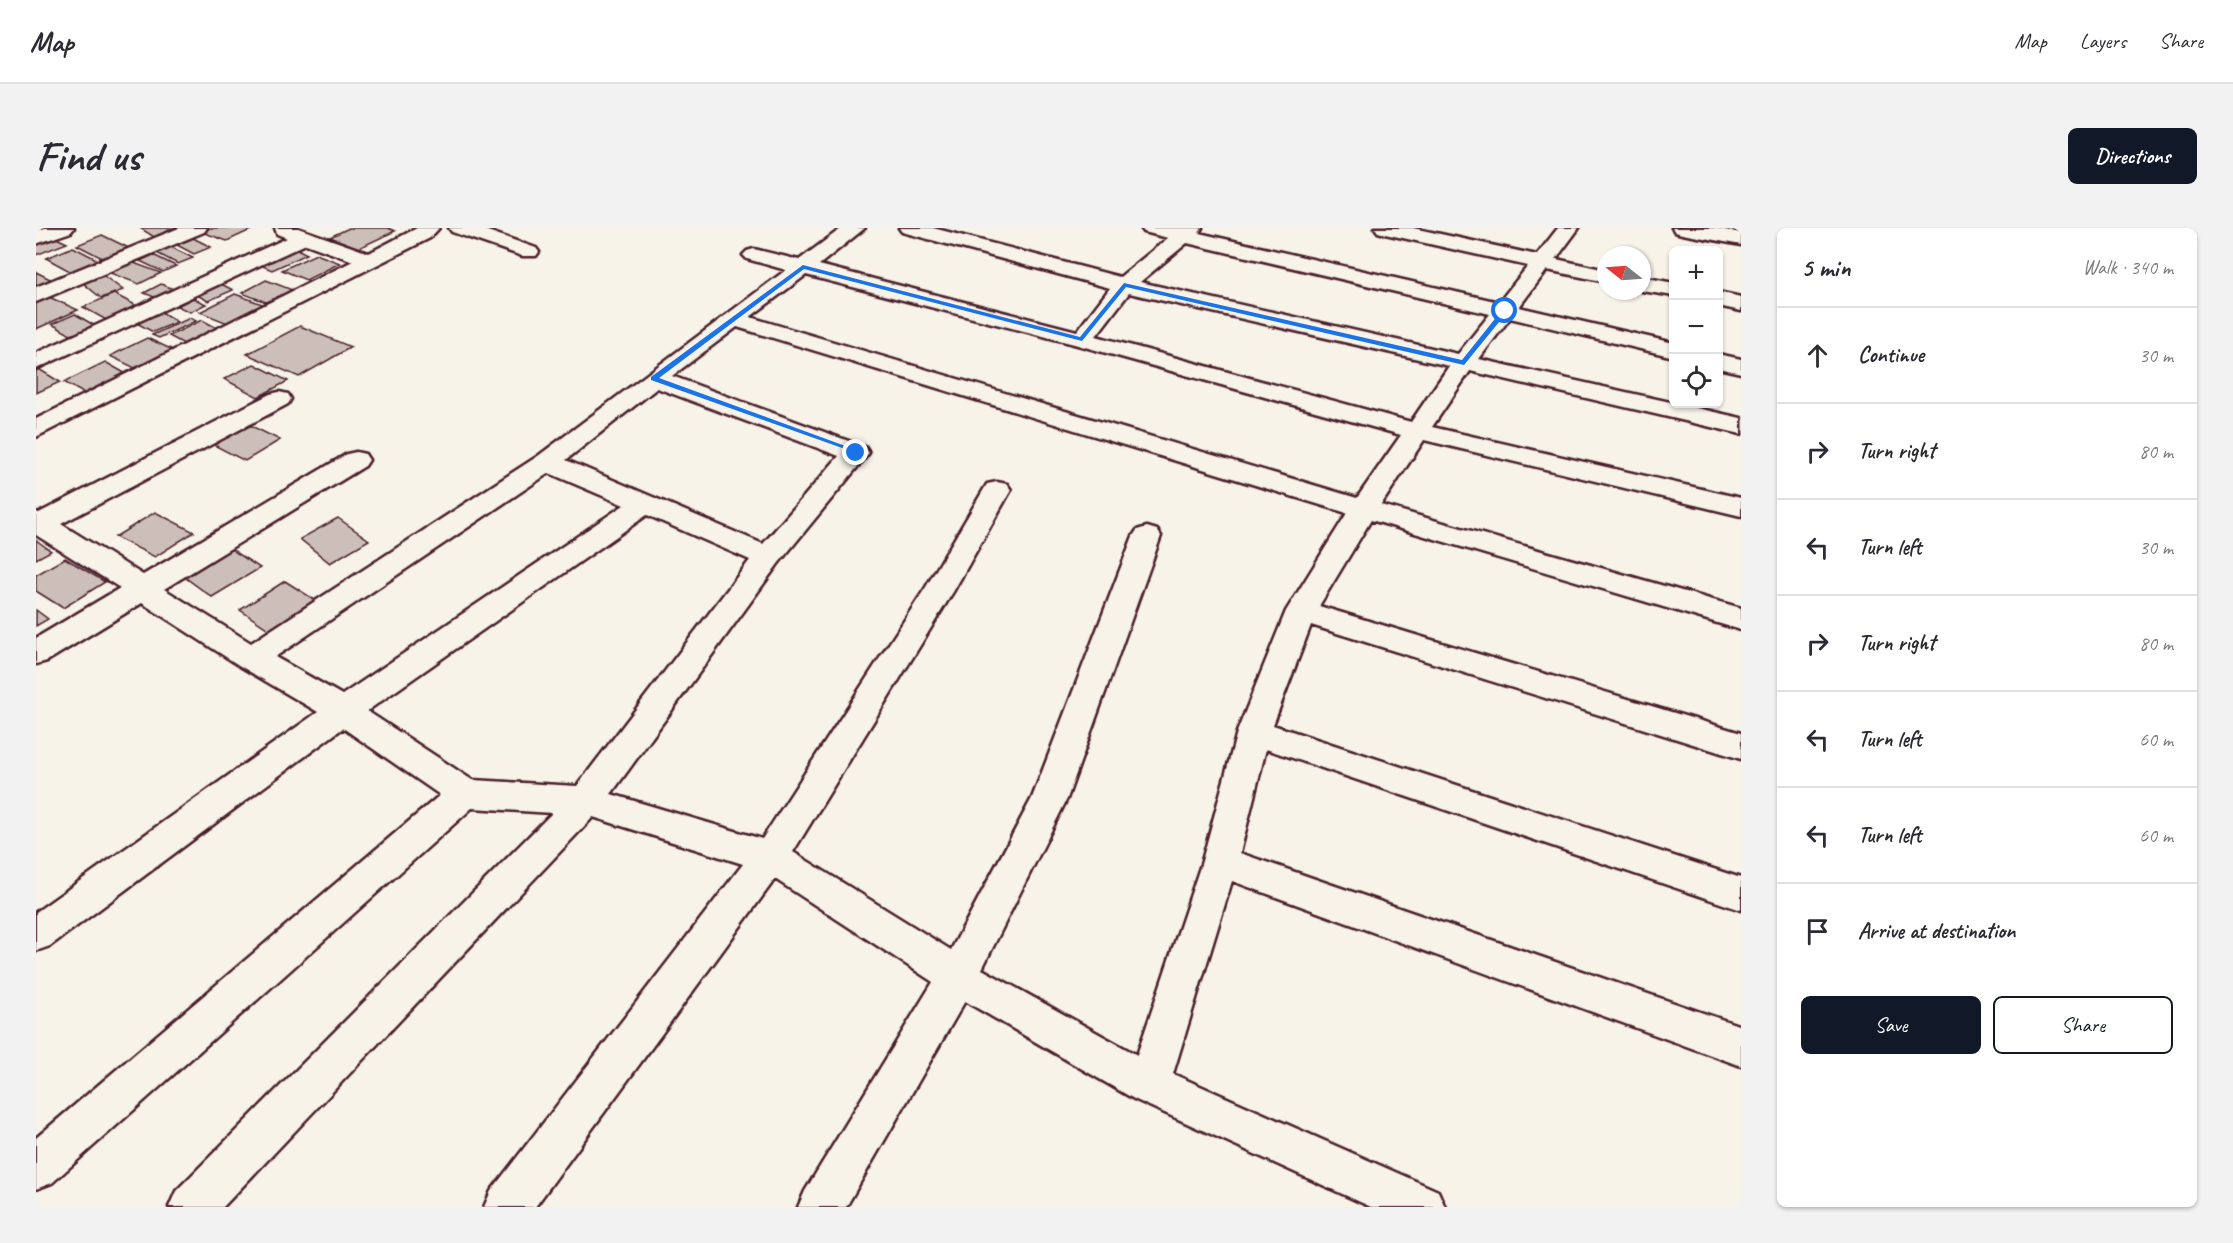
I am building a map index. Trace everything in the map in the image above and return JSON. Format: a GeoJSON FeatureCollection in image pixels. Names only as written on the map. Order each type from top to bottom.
{"type":"FeatureCollection","features":[{"type":"Feature","properties":{"kind":"street"},"geometry":{"type":"LineString","coordinates":[[36,238],[64,228]]}},
{"type":"Feature","properties":{"kind":"street"},"geometry":{"type":"LineString","coordinates":[[36,295],[197,228]]}},
{"type":"Feature","properties":{"kind":"street"},"geometry":{"type":"LineString","coordinates":[[280,228],[370,260]]}},
{"type":"Feature","properties":{"kind":"street"},"geometry":{"type":"LineString","coordinates":[[36,429],[423,234],[429,228]]}},
{"type":"Feature","properties":{"kind":"street"},"geometry":{"type":"LineString","coordinates":[[459,228],[529,252]]}},
{"type":"Feature","properties":{"kind":"street"},"geometry":{"type":"LineString","coordinates":[[251,658],[548,462],[654,378],[855,228]]}},
{"type":"Feature","properties":{"kind":"street"},"geometry":{"type":"LineString","coordinates":[[909,228],[1124,285],[1741,426]]}},
{"type":"Feature","properties":{"kind":"street"},"geometry":{"type":"LineString","coordinates":[[1151,228],[1188,232],[1505,311],[1669,349]]}},
{"type":"Feature","properties":{"kind":"street"},"geometry":{"type":"LineString","coordinates":[[1385,228],[1597,274]]}},
{"type":"Feature","properties":{"kind":"street"},"geometry":{"type":"LineString","coordinates":[[1149,1084],[1220,861],[1254,732],[1301,611],[1416,430],[1464,362],[1569,228]]}},
{"type":"Feature","properties":{"kind":"street"},"geometry":{"type":"LineString","coordinates":[[1682,228],[1741,239]]}},
{"type":"Feature","properties":{"kind":"street"},"geometry":{"type":"LineString","coordinates":[[1082,339],[1124,285],[1188,232]]}},
{"type":"Feature","properties":{"kind":"street"},"geometry":{"type":"LineString","coordinates":[[36,362],[305,237]]}},
{"type":"Feature","properties":{"kind":"street"},"geometry":{"type":"LineString","coordinates":[[754,255],[1082,339],[1416,430],[1741,507]]}},
{"type":"Feature","properties":{"kind":"street"},"geometry":{"type":"LineString","coordinates":[[1651,286],[1669,289]]}},
{"type":"Feature","properties":{"kind":"street"},"geometry":{"type":"LineString","coordinates":[[1723,300],[1741,304]]}},
{"type":"Feature","properties":{"kind":"street"},"geometry":{"type":"LineString","coordinates":[[733,319],[1364,509],[1741,619]]}},
{"type":"Feature","properties":{"kind":"street"},"geometry":{"type":"LineString","coordinates":[[1723,362],[1741,366]]}},
{"type":"Feature","properties":{"kind":"street"},"geometry":{"type":"LineString","coordinates":[[192,1207],[586,801],[768,557],[856,453],[654,378]]}},
{"type":"Feature","properties":{"kind":"street"},"geometry":{"type":"LineString","coordinates":[[38,524],[279,399]]}},
{"type":"Feature","properties":{"kind":"street"},"geometry":{"type":"LineString","coordinates":[[36,653],[356,460]]}},
{"type":"Feature","properties":{"kind":"street"},"geometry":{"type":"LineString","coordinates":[[548,462],[768,557]]}},
{"type":"Feature","properties":{"kind":"street"},"geometry":{"type":"LineString","coordinates":[[507,1207],[770,857],[938,592],[997,490]]}},
{"type":"Feature","properties":{"kind":"street"},"geometry":{"type":"LineString","coordinates":[[36,934],[344,711],[644,504]]}},
{"type":"Feature","properties":{"kind":"street"},"geometry":{"type":"LineString","coordinates":[[38,524],[251,658],[344,711],[465,794],[586,801],[770,857],[958,976],[1149,1084],[1422,1207]]}},
{"type":"Feature","properties":{"kind":"street"},"geometry":{"type":"LineString","coordinates":[[821,1207],[958,976],[1049,799],[1147,536]]}},
{"type":"Feature","properties":{"kind":"street"},"geometry":{"type":"LineString","coordinates":[[1301,611],[1741,746]]}},
{"type":"Feature","properties":{"kind":"street"},"geometry":{"type":"LineString","coordinates":[[1254,732],[1741,894]]}},
{"type":"Feature","properties":{"kind":"street"},"geometry":{"type":"LineString","coordinates":[[36,1167],[465,794]]}},
{"type":"Feature","properties":{"kind":"street"},"geometry":{"type":"LineString","coordinates":[[1220,861],[1741,1046]]}},
{"type":"Feature","properties":{"kind":"building"},"geometry":{"type":"Polygon","coordinates":[[[140,228],[177,228],[154,237],[140,228]]]}},
{"type":"Feature","properties":{"kind":"building"},"geometry":{"type":"Polygon","coordinates":[[[207,228],[255,228],[227,241],[199,231],[207,228]]]}},
{"type":"Feature","properties":{"kind":"building"},"geometry":{"type":"Polygon","coordinates":[[[349,228],[388,228],[395,231],[359,248],[330,237],[349,228]]]}},
{"type":"Feature","properties":{"kind":"building"},"geometry":{"type":"Polygon","coordinates":[[[102,235],[135,251],[110,262],[77,245],[102,235]]]}},
{"type":"Feature","properties":{"kind":"building"},"geometry":{"type":"Polygon","coordinates":[[[52,236],[67,243],[36,255],[36,243],[52,236]]]}},
{"type":"Feature","properties":{"kind":"building"},"geometry":{"type":"Polygon","coordinates":[[[193,238],[211,247],[194,254],[177,245],[193,238]]]}},
{"type":"Feature","properties":{"kind":"building"},"geometry":{"type":"Polygon","coordinates":[[[167,245],[193,258],[178,264],[153,251],[167,245]]]}},
{"type":"Feature","properties":{"kind":"building"},"geometry":{"type":"Polygon","coordinates":[[[73,247],[104,263],[77,275],[46,258],[73,247]]]}},
{"type":"Feature","properties":{"kind":"building"},"geometry":{"type":"Polygon","coordinates":[[[293,247],[307,254],[272,270],[258,264],[293,247]]]}},
{"type":"Feature","properties":{"kind":"building"},"geometry":{"type":"Polygon","coordinates":[[[316,254],[340,263],[306,280],[282,270],[316,254]]]}},
{"type":"Feature","properties":{"kind":"building"},"geometry":{"type":"Polygon","coordinates":[[[153,255],[176,266],[163,272],[140,261],[153,255]]]}},
{"type":"Feature","properties":{"kind":"building"},"geometry":{"type":"Polygon","coordinates":[[[131,262],[161,273],[139,284],[110,273],[131,262]]]}},
{"type":"Feature","properties":{"kind":"building"},"geometry":{"type":"Polygon","coordinates":[[[36,272],[56,282],[41,288],[36,286],[36,272]]]}},
{"type":"Feature","properties":{"kind":"building"},"geometry":{"type":"Polygon","coordinates":[[[104,276],[123,290],[101,298],[83,283],[104,276]]]}},
{"type":"Feature","properties":{"kind":"building"},"geometry":{"type":"Polygon","coordinates":[[[266,280],[295,291],[271,304],[242,293],[266,280]]]}},
{"type":"Feature","properties":{"kind":"building"},"geometry":{"type":"Polygon","coordinates":[[[161,284],[176,290],[159,299],[144,293],[161,284]]]}},
{"type":"Feature","properties":{"kind":"building"},"geometry":{"type":"Polygon","coordinates":[[[221,284],[233,290],[208,301],[197,295],[221,284]]]}},
{"type":"Feature","properties":{"kind":"building"},"geometry":{"type":"Polygon","coordinates":[[[114,294],[139,307],[108,321],[83,307],[114,294]]]}},
{"type":"Feature","properties":{"kind":"building"},"geometry":{"type":"Polygon","coordinates":[[[235,294],[270,307],[235,326],[200,312],[235,294]]]}},
{"type":"Feature","properties":{"kind":"building"},"geometry":{"type":"Polygon","coordinates":[[[49,297],[78,310],[36,329],[36,303],[49,297]]]}},
{"type":"Feature","properties":{"kind":"building"},"geometry":{"type":"Polygon","coordinates":[[[193,298],[206,304],[190,312],[177,306],[193,298]]]}},
{"type":"Feature","properties":{"kind":"building"},"geometry":{"type":"Polygon","coordinates":[[[160,311],[177,322],[153,332],[135,322],[160,311]]]}},
{"type":"Feature","properties":{"kind":"building"},"geometry":{"type":"Polygon","coordinates":[[[75,314],[97,327],[74,337],[52,324],[75,314]]]}},
{"type":"Feature","properties":{"kind":"building"},"geometry":{"type":"Polygon","coordinates":[[[190,318],[196,321],[159,338],[152,335],[190,318]]]}},
{"type":"Feature","properties":{"kind":"building"},"geometry":{"type":"Polygon","coordinates":[[[202,320],[217,328],[184,344],[169,336],[202,320]]]}},
{"type":"Feature","properties":{"kind":"building"},"geometry":{"type":"Polygon","coordinates":[[[300,326],[351,347],[299,377],[247,354],[300,326]]]}},
{"type":"Feature","properties":{"kind":"building"},"geometry":{"type":"Polygon","coordinates":[[[147,338],[173,350],[137,369],[110,356],[147,338]]]}},
{"type":"Feature","properties":{"kind":"building"},"geometry":{"type":"Polygon","coordinates":[[[105,362],[130,376],[88,396],[64,382],[105,362]]]}},
{"type":"Feature","properties":{"kind":"building"},"geometry":{"type":"Polygon","coordinates":[[[254,364],[288,381],[258,397],[224,379],[254,364]]]}},
{"type":"Feature","properties":{"kind":"building"},"geometry":{"type":"Polygon","coordinates":[[[37,368],[60,382],[36,393],[37,368]]]}},
{"type":"Feature","properties":{"kind":"building"},"geometry":{"type":"Polygon","coordinates":[[[241,421],[280,440],[245,461],[206,441],[241,421]]]}},
{"type":"Feature","properties":{"kind":"building"},"geometry":{"type":"Polygon","coordinates":[[[155,512],[194,532],[155,557],[115,537],[155,512]]]}},
{"type":"Feature","properties":{"kind":"building"},"geometry":{"type":"Polygon","coordinates":[[[338,518],[369,540],[330,563],[300,539],[338,518]]]}},
{"type":"Feature","properties":{"kind":"building"},"geometry":{"type":"Polygon","coordinates":[[[36,540],[51,551],[36,559],[36,540]]]}},
{"type":"Feature","properties":{"kind":"building"},"geometry":{"type":"Polygon","coordinates":[[[222,543],[260,568],[212,597],[175,570],[222,543]]]}},
{"type":"Feature","properties":{"kind":"building"},"geometry":{"type":"Polygon","coordinates":[[[65,558],[105,582],[63,608],[36,591],[36,575],[65,558]]]}},
{"type":"Feature","properties":{"kind":"building"},"geometry":{"type":"Polygon","coordinates":[[[285,581],[315,600],[270,630],[240,610],[285,581]]]}},
{"type":"Feature","properties":{"kind":"building"},"geometry":{"type":"Polygon","coordinates":[[[36,610],[48,619],[36,626],[36,610]]]}},
{"type":"Feature","properties":{"kind":"route"},"geometry":{"type":"LineString","coordinates":[[856,453],[654,378],[803,267],[1082,339],[1124,285],[1464,362],[1505,311]]}}]}
